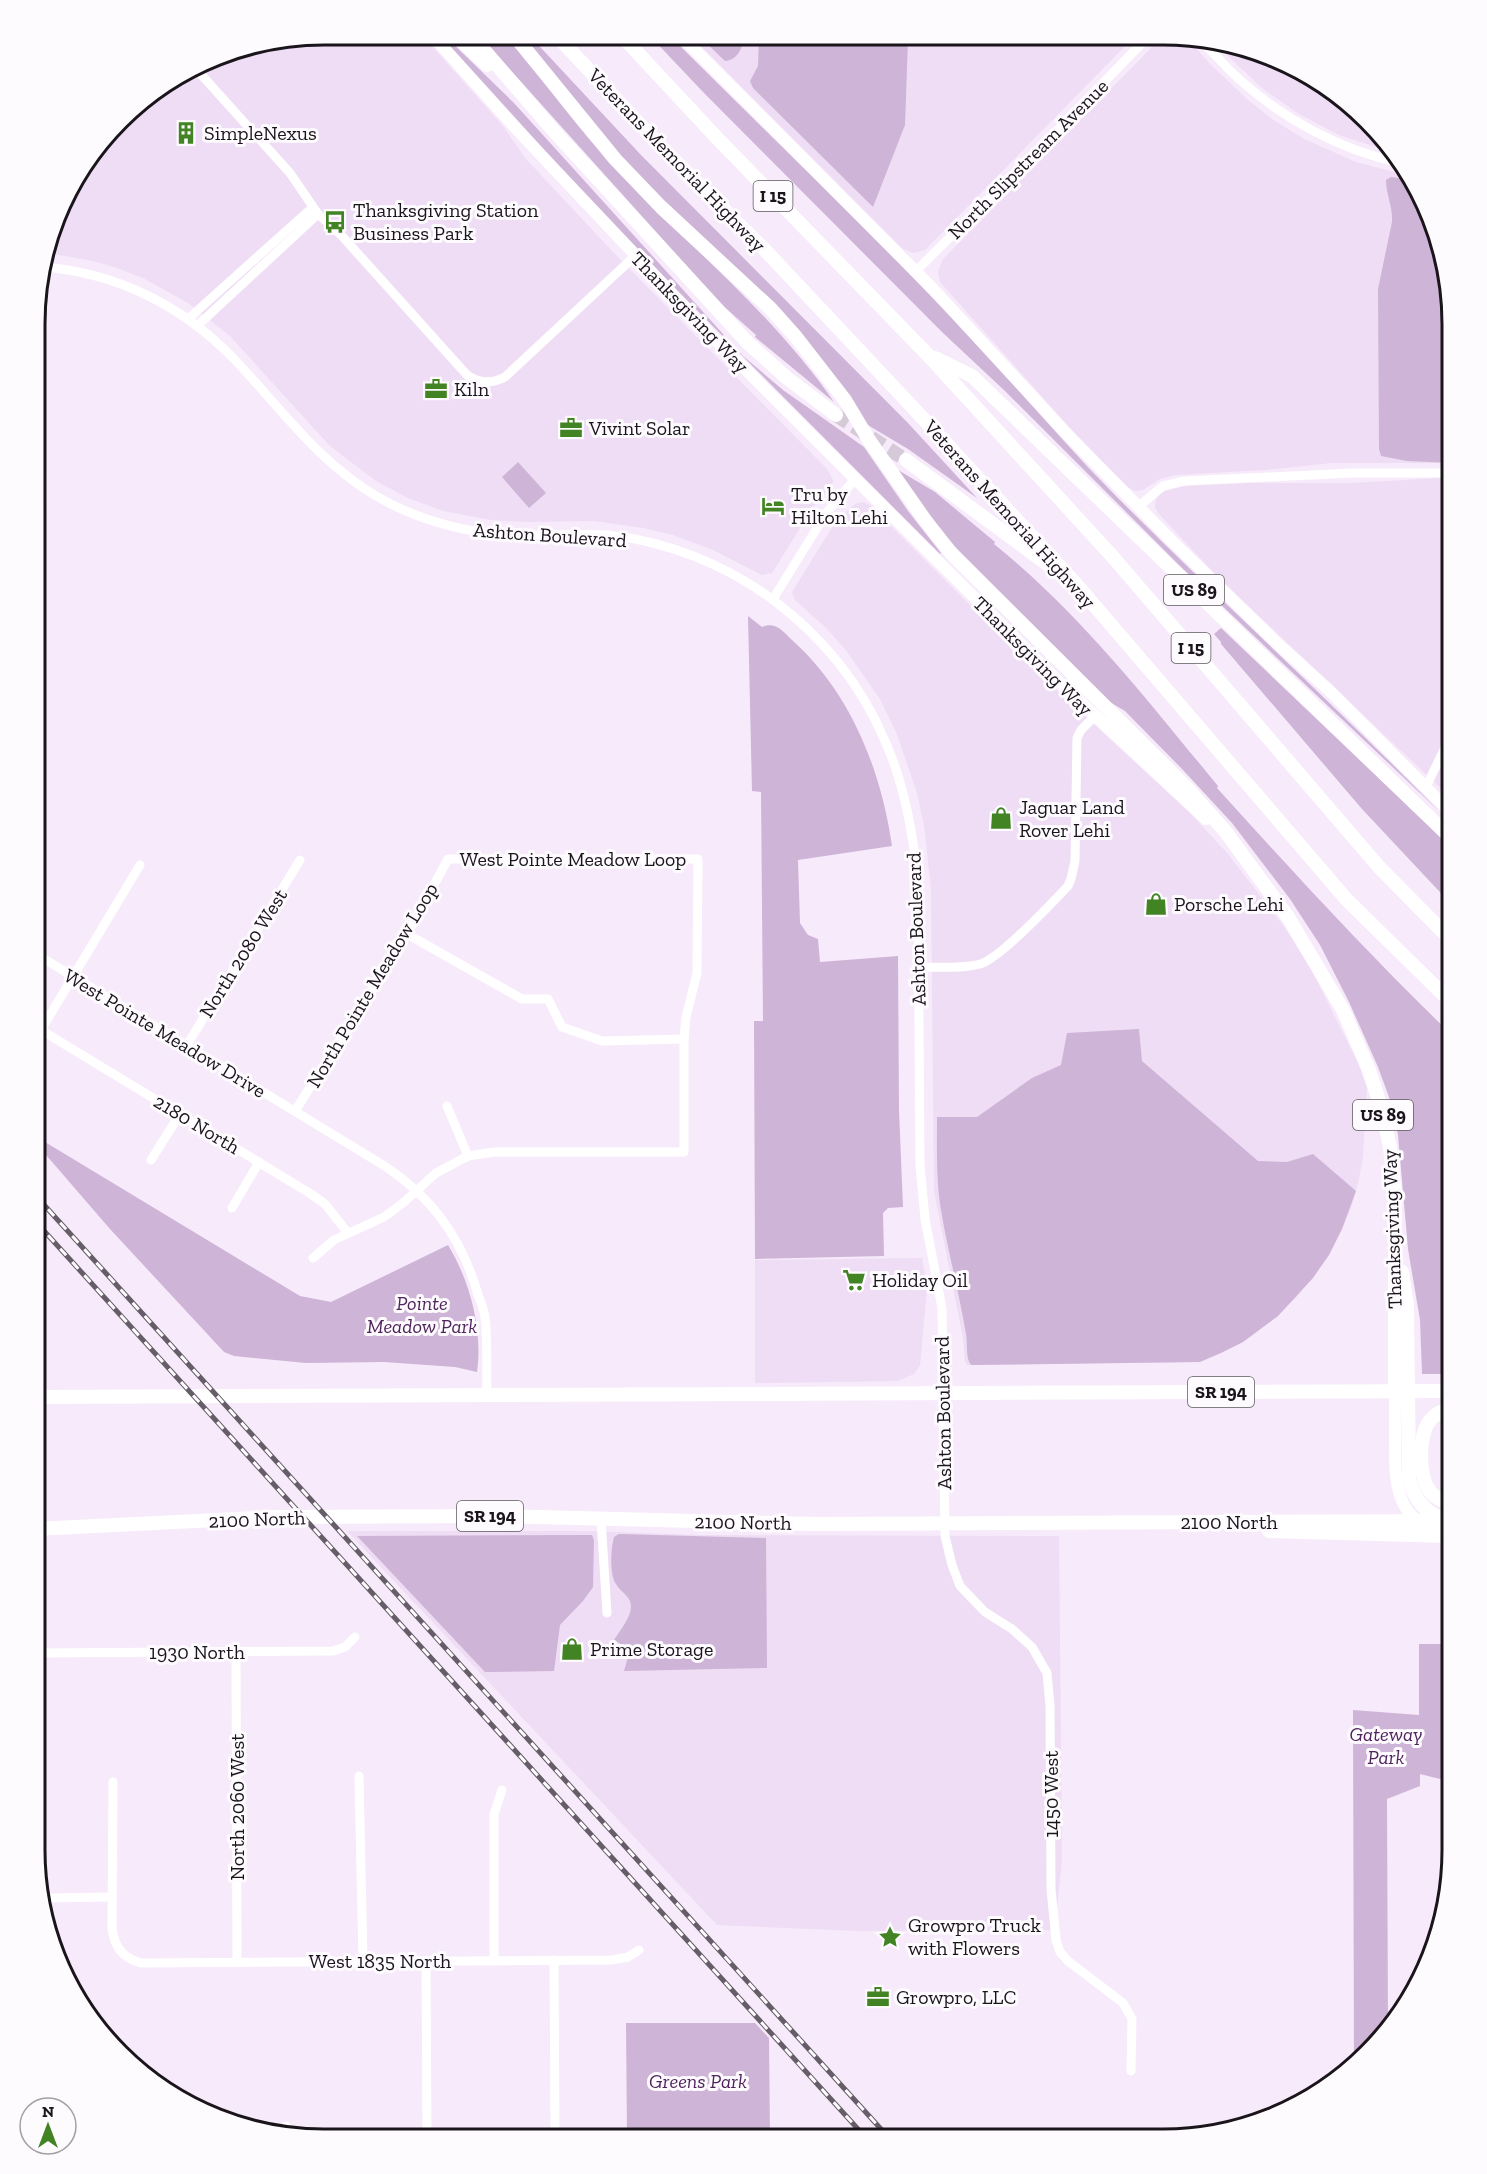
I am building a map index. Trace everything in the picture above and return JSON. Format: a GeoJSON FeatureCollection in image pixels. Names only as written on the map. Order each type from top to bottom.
{"type":"FeatureCollection","features":[{"type":"Feature","properties":{"kind":"highway"},"geometry":{"type":"LineString","coordinates":[[465,45],[553,130]]}},
{"type":"Feature","properties":{"kind":"highway"},"geometry":{"type":"LineString","coordinates":[[480,45],[553,130],[748,344],[787,378],[836,415]]}},
{"type":"Feature","properties":{"kind":"highway","name":"US 89"},"geometry":{"type":"LineString","coordinates":[[522,45],[623,167],[661,207],[771,309],[796,337],[845,400],[869,440],[951,553],[1186,788],[1246,858]]}},
{"type":"Feature","properties":{"kind":"highway","name":"Veterans Memorial Highway"},"geometry":{"type":"LineString","coordinates":[[565,45],[662,148],[764,249],[1076,585],[1347,900],[1442,993]]}},
{"type":"Feature","properties":{"kind":"highway","name":"I 15"},"geometry":{"type":"LineString","coordinates":[[630,45],[724,146],[928,355],[1112,556],[1379,867],[1442,931]]}},
{"type":"Feature","properties":{"kind":"highway","name":"US 89"},"geometry":{"type":"LineString","coordinates":[[928,355],[972,376],[1442,829]]}},
{"type":"Feature","properties":{"kind":"highway"},"geometry":{"type":"LineString","coordinates":[[906,460],[1076,585]]}},
{"type":"Feature","properties":{"kind":"highway","name":"Thanksgiving Way"},"geometry":{"type":"LineString","coordinates":[[1246,858],[1288,917],[1352,1027],[1370,1070],[1383,1113],[1390,1147],[1395,1194],[1396,1247],[1407,1304],[1402,1392],[1410,1486],[1417,1500],[1428,1511],[1442,1517]]}},
{"type":"Feature","properties":{"kind":"highway","name":"SR 194"},"geometry":{"type":"LineString","coordinates":[[45,1397],[1442,1391]]}},
{"type":"Feature","properties":{"kind":"highway"},"geometry":{"type":"LineString","coordinates":[[1442,1412],[1435,1414],[1424,1430],[1421,1471],[1424,1483],[1430,1492],[1442,1500]]}},
{"type":"Feature","properties":{"kind":"highway","name":"2100 North"},"geometry":{"type":"LineString","coordinates":[[45,1529],[278,1517],[494,1516],[805,1523],[1442,1521]]}},
{"type":"Feature","properties":{"kind":"highway"},"geometry":{"type":"LineString","coordinates":[[1183,1523],[1268,1531],[1442,1536]]}},
{"type":"Feature","properties":{"kind":"main road","name":"Thanksgiving Way"},"geometry":{"type":"LineString","coordinates":[[441,45],[635,256],[855,479],[1095,716],[1179,792],[1246,858]]}},
{"type":"Feature","properties":{"kind":"main road"},"geometry":{"type":"LineString","coordinates":[[690,45],[915,272],[1138,507],[1280,646],[1331,692],[1442,804]]}},
{"type":"Feature","properties":{"kind":"main road"},"geometry":{"type":"LineString","coordinates":[[1402,1392],[1396,1484],[1404,1506],[1418,1521],[1442,1533]]}},
{"type":"Feature","properties":{"kind":"street","name":"North Slipstream Avenue"},"geometry":{"type":"LineString","coordinates":[[915,272],[1046,143],[1139,45]]}},
{"type":"Feature","properties":{"kind":"street"},"geometry":{"type":"LineString","coordinates":[[1209,49],[1240,80],[1299,122],[1358,151],[1388,159]]}},
{"type":"Feature","properties":{"kind":"street"},"geometry":{"type":"LineString","coordinates":[[1212,49],[1215,54]]}},
{"type":"Feature","properties":{"kind":"street"},"geometry":{"type":"LineString","coordinates":[[201,74],[290,173],[315,211],[342,236],[467,375],[485,382],[505,377],[635,256]]}},
{"type":"Feature","properties":{"kind":"street"},"geometry":{"type":"LineString","coordinates":[[188,319],[315,211]]}},
{"type":"Feature","properties":{"kind":"street"},"geometry":{"type":"LineString","coordinates":[[197,326],[315,211]]}},
{"type":"Feature","properties":{"kind":"street","name":"Ashton Boulevard"},"geometry":{"type":"LineString","coordinates":[[51,268],[75,271],[127,286],[157,299],[188,319],[234,359],[302,436],[333,466],[369,492],[403,509],[447,525],[520,536],[606,535],[652,543],[699,558],[722,568],[773,599],[819,639],[844,670],[869,708],[888,746],[902,787],[914,846],[918,883],[921,1184],[925,1219],[942,1308],[945,1523]]}},
{"type":"Feature","properties":{"kind":"street"},"geometry":{"type":"LineString","coordinates":[[1138,507],[1156,490],[1177,481],[1353,472],[1442,473]]}},
{"type":"Feature","properties":{"kind":"street"},"geometry":{"type":"LineString","coordinates":[[773,599],[827,512],[855,479]]}},
{"type":"Feature","properties":{"kind":"street"},"geometry":{"type":"LineString","coordinates":[[918,967],[973,966],[987,962],[1003,950],[1068,886],[1075,861],[1077,738],[1081,730],[1095,716]]}},
{"type":"Feature","properties":{"kind":"street"},"geometry":{"type":"LineString","coordinates":[[1426,787],[1442,754]]}},
{"type":"Feature","properties":{"kind":"street","name":"West Pointe Meadow Loop"},"geometry":{"type":"LineString","coordinates":[[448,859],[698,859],[697,973],[686,1017],[684,1039]]}},
{"type":"Feature","properties":{"kind":"street","name":"North Pointe Meadow Loop"},"geometry":{"type":"LineString","coordinates":[[295,1111],[407,934],[448,859]]}},
{"type":"Feature","properties":{"kind":"street","name":"North 2080 West"},"geometry":{"type":"LineString","coordinates":[[187,1045],[300,860]]}},
{"type":"Feature","properties":{"kind":"street"},"geometry":{"type":"LineString","coordinates":[[45,1017],[140,865]]}},
{"type":"Feature","properties":{"kind":"street"},"geometry":{"type":"LineString","coordinates":[[313,1258],[329,1244],[348,1233],[384,1217],[436,1173],[468,1156],[494,1152],[684,1152],[684,1039],[602,1041],[562,1027],[548,999],[522,999],[407,934]]}},
{"type":"Feature","properties":{"kind":"street","name":"West Pointe Meadow Drive"},"geometry":{"type":"LineString","coordinates":[[45,960],[383,1165],[416,1190],[439,1212],[456,1238],[474,1278],[485,1316],[488,1395]]}},
{"type":"Feature","properties":{"kind":"street","name":"2180 North"},"geometry":{"type":"LineString","coordinates":[[45,1032],[325,1204],[348,1233]]}},
{"type":"Feature","properties":{"kind":"street"},"geometry":{"type":"LineString","coordinates":[[447,1106],[468,1156]]}},
{"type":"Feature","properties":{"kind":"street"},"geometry":{"type":"LineString","coordinates":[[152,1160],[180,1114]]}},
{"type":"Feature","properties":{"kind":"street"},"geometry":{"type":"LineString","coordinates":[[232,1208],[259,1162]]}},
{"type":"Feature","properties":{"kind":"street"},"geometry":{"type":"LineString","coordinates":[[601,1519],[607,1613]]}},
{"type":"Feature","properties":{"kind":"street","name":"1450 West"},"geometry":{"type":"LineString","coordinates":[[945,1523],[945,1536],[960,1586],[985,1612],[1012,1629],[1032,1647],[1047,1673],[1050,1706],[1051,1889],[1056,1940],[1060,1953],[1068,1961],[1123,2003],[1132,2019],[1131,2071]]}},
{"type":"Feature","properties":{"kind":"street","name":"1930 North"},"geometry":{"type":"LineString","coordinates":[[45,1653],[333,1651],[345,1647],[355,1637]]}},
{"type":"Feature","properties":{"kind":"street","name":"North 2060 West"},"geometry":{"type":"LineString","coordinates":[[236,1651],[237,1962]]}},
{"type":"Feature","properties":{"kind":"street"},"geometry":{"type":"LineString","coordinates":[[359,1776],[363,1962]]}},
{"type":"Feature","properties":{"kind":"street"},"geometry":{"type":"LineString","coordinates":[[49,1898],[112,1897],[113,1782]]}},
{"type":"Feature","properties":{"kind":"street"},"geometry":{"type":"LineString","coordinates":[[494,1961],[494,1814],[502,1790]]}},
{"type":"Feature","properties":{"kind":"street","name":"West 1835 North"},"geometry":{"type":"LineString","coordinates":[[112,1897],[112,1929],[120,1953],[141,1963],[619,1959],[639,1950]]}},
{"type":"Feature","properties":{"kind":"street"},"geometry":{"type":"LineString","coordinates":[[554,1960],[555,2129]]}},
{"type":"Feature","properties":{"kind":"street"},"geometry":{"type":"LineString","coordinates":[[426,1961],[427,2129]]}},
{"type":"Feature","properties":{"kind":"shaded area"},"geometry":{"type":"Polygon","coordinates":[[[324,45],[431,45],[502,125],[526,159],[612,251],[827,469],[833,480],[832,485],[817,501],[772,573],[762,575],[713,550],[670,534],[643,528],[595,521],[491,520],[443,511],[408,498],[376,481],[330,446],[230,336],[188,303],[143,278],[93,261],[54,254],[66,217],[82,185],[114,140],[140,114],[169,92],[217,66],[270,50],[324,45]]]}},
{"type":"Feature","properties":{"kind":"shaded area"},"geometry":{"type":"Polygon","coordinates":[[[700,45],[1126,45],[925,250],[913,253],[902,248],[700,45]]]}},
{"type":"Feature","properties":{"kind":"shaded area"},"geometry":{"type":"Polygon","coordinates":[[[1154,45],[1195,47],[1248,100],[1272,119],[1304,139],[1356,162],[1397,173],[1405,185],[1421,217],[1440,288],[1442,463],[1332,463],[1265,470],[1175,475],[1160,479],[1143,490],[1135,491],[1088,448],[940,282],[938,271],[943,259],[1154,45]]]}},
{"type":"Feature","properties":{"kind":"shaded area"},"geometry":{"type":"Polygon","coordinates":[[[1224,52],[1270,66],[1302,82],[1347,114],[1379,148],[1339,135],[1299,114],[1263,89],[1224,52]]]}},
{"type":"Feature","properties":{"kind":"shaded area"},"geometry":{"type":"Polygon","coordinates":[[[1442,478],[1442,790],[1217,576],[1155,507],[1156,499],[1162,492],[1184,486],[1249,483],[1354,483],[1442,478]]]}},
{"type":"Feature","properties":{"kind":"shaded area"},"geometry":{"type":"Polygon","coordinates":[[[863,502],[870,505],[1036,671],[1191,814],[1228,854],[1285,928],[1312,971],[1358,1063],[1367,1088],[1363,1156],[1352,1205],[1329,1255],[1296,1298],[1258,1331],[1243,1342],[1200,1362],[967,1365],[965,1361],[963,1338],[934,1191],[931,889],[924,825],[917,793],[897,734],[880,699],[845,649],[795,600],[792,592],[836,521],[855,504],[863,502]]]}},
{"type":"Feature","properties":{"kind":"shaded area"},"geometry":{"type":"Polygon","coordinates":[[[922,1258],[927,1289],[920,1365],[914,1374],[897,1381],[755,1383],[755,1260],[922,1258]]]}},
{"type":"Feature","properties":{"kind":"shaded area"},"geometry":{"type":"Polygon","coordinates":[[[347,1531],[1059,1536],[1062,1859],[1055,1930],[859,1931],[717,1925],[347,1531]]]}},
{"type":"Feature","properties":{"kind":"green space"},"geometry":{"type":"Polygon","coordinates":[[[449,45],[454,45],[514,103],[743,356],[783,390],[864,447],[940,554],[650,263],[651,261],[620,233],[449,45]]]}},
{"type":"Feature","properties":{"kind":"green space"},"geometry":{"type":"Polygon","coordinates":[[[488,45],[516,45],[562,106],[605,157],[759,311],[811,370],[834,402],[755,337],[756,335],[720,303],[488,45]]]}},
{"type":"Feature","properties":{"kind":"green space"},"geometry":{"type":"Polygon","coordinates":[[[530,45],[538,45],[641,155],[908,423],[977,498],[908,449],[866,424],[703,237],[634,173],[530,45]]]}},
{"type":"Feature","properties":{"kind":"green space"},"geometry":{"type":"Polygon","coordinates":[[[658,45],[679,45],[915,280],[1113,493],[1439,811],[1180,566],[658,45]]]}},
{"type":"Feature","properties":{"kind":"green space"},"geometry":{"type":"Polygon","coordinates":[[[708,45],[742,45],[733,58],[725,61],[708,45]]]}},
{"type":"Feature","properties":{"kind":"green space"},"geometry":{"type":"Polygon","coordinates":[[[759,45],[908,45],[905,125],[873,207],[753,88],[750,81],[758,66],[759,45]]]}},
{"type":"Feature","properties":{"kind":"green space"},"geometry":{"type":"Polygon","coordinates":[[[1391,177],[1401,178],[1405,185],[1421,217],[1437,270],[1442,324],[1442,463],[1407,461],[1381,456],[1379,449],[1378,289],[1392,222],[1386,180],[1391,177]]]}},
{"type":"Feature","properties":{"kind":"green space"},"geometry":{"type":"Polygon","coordinates":[[[518,462],[546,493],[529,508],[502,477],[518,462]]]}},
{"type":"Feature","properties":{"kind":"green space"},"geometry":{"type":"Polygon","coordinates":[[[898,470],[935,492],[995,542],[994,544],[1084,628],[1139,690],[1218,786],[1217,788],[1303,882],[1442,1025],[1442,1374],[1422,1374],[1420,1320],[1408,1249],[1398,1135],[1393,1108],[1378,1067],[1349,1002],[1320,945],[1290,899],[1232,823],[1125,711],[1103,698],[941,531],[898,470]]]}},
{"type":"Feature","properties":{"kind":"green space"},"geometry":{"type":"Polygon","coordinates":[[[748,616],[762,627],[771,625],[782,630],[813,661],[831,684],[860,734],[880,789],[887,818],[892,846],[798,860],[800,923],[808,935],[818,939],[820,962],[898,956],[899,1110],[903,1207],[888,1208],[883,1213],[884,1256],[755,1259],[754,1021],[763,1021],[761,792],[752,791],[748,616]]]}},
{"type":"Feature","properties":{"kind":"green space"},"geometry":{"type":"Polygon","coordinates":[[[1221,628],[1442,838],[1442,894],[1362,809],[1214,634],[1221,628]]]}},
{"type":"Feature","properties":{"kind":"green space"},"geometry":{"type":"Polygon","coordinates":[[[1139,1029],[1142,1061],[1258,1161],[1287,1162],[1313,1154],[1356,1191],[1342,1229],[1329,1255],[1313,1278],[1278,1316],[1243,1342],[1200,1362],[971,1365],[939,1199],[937,1117],[977,1117],[1032,1078],[1061,1065],[1067,1033],[1139,1029]]]}},
{"type":"Feature","properties":{"kind":"green space","name":"Pointe Meadow Park"},"geometry":{"type":"Polygon","coordinates":[[[45,1142],[300,1296],[331,1302],[448,1245],[463,1274],[473,1306],[478,1340],[477,1372],[455,1367],[384,1362],[306,1363],[234,1356],[224,1352],[110,1229],[45,1154],[45,1142]]]}},
{"type":"Feature","properties":{"kind":"green space"},"geometry":{"type":"Polygon","coordinates":[[[619,1534],[766,1538],[767,1668],[624,1671],[629,1654],[624,1646],[614,1640],[627,1619],[631,1603],[616,1584],[612,1574],[613,1542],[614,1537],[619,1534]]]}},
{"type":"Feature","properties":{"kind":"green space"},"geometry":{"type":"Polygon","coordinates":[[[592,1535],[594,1540],[593,1587],[560,1625],[554,1671],[485,1672],[357,1536],[592,1535]]]}},
{"type":"Feature","properties":{"kind":"green space","name":"Gateway Park"},"geometry":{"type":"Polygon","coordinates":[[[1419,1644],[1442,1644],[1442,1780],[1420,1774],[1420,1786],[1387,1799],[1388,2015],[1354,2053],[1353,1710],[1419,1715],[1419,1644]]]}},
{"type":"Feature","properties":{"kind":"green space","name":"Greens Park"},"geometry":{"type":"Polygon","coordinates":[[[626,2023],[755,2023],[769,2038],[770,2129],[627,2129],[626,2023]]]}},
{"type":"Feature","properties":{"kind":"tunnel"},"geometry":{"type":"LineString","coordinates":[[836,415],[906,460]]}},
{"type":"Feature","properties":{"kind":"railway"},"geometry":{"type":"LineString","coordinates":[[45,1206],[881,2129]]}},
{"type":"Feature","properties":{"kind":"railway"},"geometry":{"type":"LineString","coordinates":[[45,1232],[858,2129]]}},
{"type":"Feature","properties":{"kind":"place","name":"SimpleNexus"},"geometry":{"type":"Point","coordinates":[186,133]}},
{"type":"Feature","properties":{"kind":"place","name":"Thanksgiving Station Business Park"},"geometry":{"type":"Point","coordinates":[335,222]}},
{"type":"Feature","properties":{"kind":"place","name":"Kiln"},"geometry":{"type":"Point","coordinates":[436,389]}},
{"type":"Feature","properties":{"kind":"place","name":"Vivint Solar"},"geometry":{"type":"Point","coordinates":[571,428]}},
{"type":"Feature","properties":{"kind":"place","name":"Tru by Hilton Lehi"},"geometry":{"type":"Point","coordinates":[773,506]}},
{"type":"Feature","properties":{"kind":"place","name":"Jaguar Land Rover Lehi"},"geometry":{"type":"Point","coordinates":[1001,818]}},
{"type":"Feature","properties":{"kind":"place","name":"Porsche Lehi"},"geometry":{"type":"Point","coordinates":[1156,904]}},
{"type":"Feature","properties":{"kind":"place","name":"Holiday Oil"},"geometry":{"type":"Point","coordinates":[854,1280]}},
{"type":"Feature","properties":{"kind":"place","name":"Prime Storage"},"geometry":{"type":"Point","coordinates":[572,1649]}},
{"type":"Feature","properties":{"kind":"place","name":"Growpro Truck with Flowers"},"geometry":{"type":"Point","coordinates":[890,1937]}},
{"type":"Feature","properties":{"kind":"place","name":"Growpro, LLC"},"geometry":{"type":"Point","coordinates":[878,1997]}}]}
